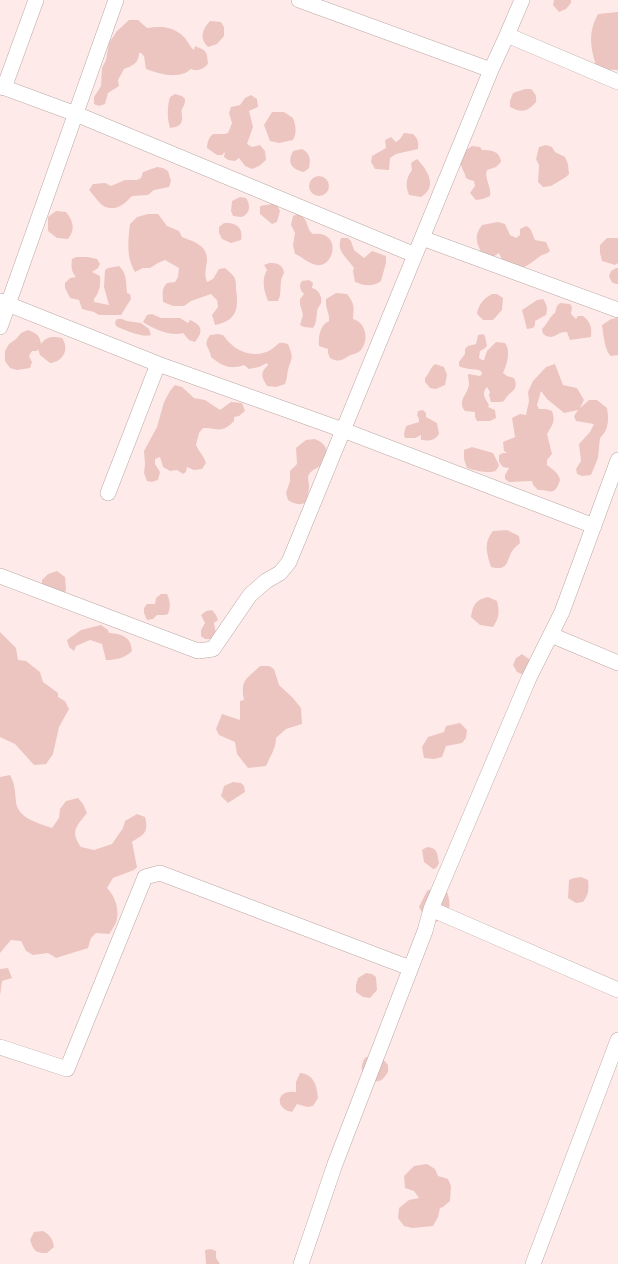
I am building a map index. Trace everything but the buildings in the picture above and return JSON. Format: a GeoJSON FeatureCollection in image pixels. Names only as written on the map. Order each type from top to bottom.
{"type":"FeatureCollection","features":[{"type":"Feature","properties":{"kind":"street"},"geometry":{"type":"LineString","coordinates":[[36,0],[2,87],[76,114],[415,255]]}},
{"type":"Feature","properties":{"kind":"street"},"geometry":{"type":"LineString","coordinates":[[0,327],[4,303],[76,114],[116,0]]}},
{"type":"Feature","properties":{"kind":"street"},"geometry":{"type":"LineString","coordinates":[[300,0],[491,70]]}},
{"type":"Feature","properties":{"kind":"street"},"geometry":{"type":"LineString","coordinates":[[0,576],[198,651],[213,649],[250,595],[266,581],[280,573],[288,562],[491,70],[522,0]]}},
{"type":"Feature","properties":{"kind":"street"},"geometry":{"type":"LineString","coordinates":[[507,35],[618,82]]}},
{"type":"Feature","properties":{"kind":"street"},"geometry":{"type":"LineString","coordinates":[[422,238],[618,310]]}},
{"type":"Feature","properties":{"kind":"street"},"geometry":{"type":"LineString","coordinates":[[4,303],[158,364],[343,430],[594,526]]}},
{"type":"Feature","properties":{"kind":"street"},"geometry":{"type":"LineString","coordinates":[[108,493],[158,364]]}},
{"type":"Feature","properties":{"kind":"street"},"geometry":{"type":"LineString","coordinates":[[301,1264],[335,1164],[432,909],[529,678],[562,612],[618,460]]}},
{"type":"Feature","properties":{"kind":"street"},"geometry":{"type":"LineString","coordinates":[[551,635],[618,663]]}},
{"type":"Feature","properties":{"kind":"street"},"geometry":{"type":"LineString","coordinates":[[0,1047],[67,1069],[145,877],[160,873],[410,968]]}},
{"type":"Feature","properties":{"kind":"street"},"geometry":{"type":"LineString","coordinates":[[432,909],[618,990]]}},
{"type":"Feature","properties":{"kind":"street"},"geometry":{"type":"LineString","coordinates":[[533,1264],[618,1040]]}},
{"type":"Feature","properties":{"kind":"shaded area"},"geometry":{"type":"Polygon","coordinates":[[[554,0],[571,0],[571,3],[566,9],[559,12],[553,5],[554,0]]]}},
{"type":"Feature","properties":{"kind":"shaded area"},"geometry":{"type":"Polygon","coordinates":[[[618,12],[618,70],[597,69],[591,42],[592,28],[598,14],[618,12]]]}},
{"type":"Feature","properties":{"kind":"shaded area"},"geometry":{"type":"Polygon","coordinates":[[[129,20],[138,20],[147,28],[162,27],[180,33],[194,50],[195,46],[206,52],[208,64],[200,70],[191,69],[181,74],[169,75],[146,69],[144,56],[139,53],[136,62],[124,69],[118,80],[119,86],[108,93],[105,104],[99,106],[94,104],[94,97],[101,86],[102,68],[106,60],[109,43],[117,31],[129,20]]]}},
{"type":"Feature","properties":{"kind":"shaded area"},"geometry":{"type":"Polygon","coordinates":[[[210,21],[221,22],[224,27],[224,36],[217,44],[208,47],[203,40],[203,31],[210,21]]]}},
{"type":"Feature","properties":{"kind":"shaded area"},"geometry":{"type":"Polygon","coordinates":[[[525,89],[531,89],[534,92],[536,102],[527,110],[521,111],[510,107],[510,101],[513,93],[525,89]]]}},
{"type":"Feature","properties":{"kind":"shaded area"},"geometry":{"type":"Polygon","coordinates":[[[175,94],[182,96],[185,99],[185,102],[182,110],[182,122],[178,126],[170,128],[168,105],[170,97],[175,94]]]}},
{"type":"Feature","properties":{"kind":"shaded area"},"geometry":{"type":"Polygon","coordinates":[[[251,95],[257,99],[258,107],[249,111],[253,127],[247,144],[252,147],[260,145],[265,151],[266,160],[259,166],[252,169],[245,166],[239,158],[235,161],[228,160],[224,157],[225,152],[222,155],[217,155],[207,148],[208,140],[213,134],[228,133],[232,123],[229,113],[231,107],[240,105],[245,98],[251,95]]]}},
{"type":"Feature","properties":{"kind":"shaded area"},"geometry":{"type":"Polygon","coordinates":[[[272,112],[284,112],[293,118],[296,129],[293,140],[279,143],[270,141],[264,125],[272,112]]]}},
{"type":"Feature","properties":{"kind":"shaded area"},"geometry":{"type":"Polygon","coordinates":[[[404,133],[413,134],[415,136],[418,141],[418,149],[396,154],[390,158],[389,170],[375,169],[371,162],[372,156],[386,148],[385,140],[391,137],[396,142],[404,133]]]}},
{"type":"Feature","properties":{"kind":"shaded area"},"geometry":{"type":"Polygon","coordinates":[[[546,145],[552,147],[555,152],[565,157],[568,164],[569,174],[551,186],[543,187],[538,182],[539,165],[536,159],[539,147],[546,145]]]}},
{"type":"Feature","properties":{"kind":"shaded area"},"geometry":{"type":"Polygon","coordinates":[[[472,146],[497,153],[501,162],[496,167],[487,170],[486,173],[490,196],[476,200],[470,193],[475,186],[474,181],[466,178],[461,167],[461,159],[463,154],[472,146]]]}},
{"type":"Feature","properties":{"kind":"shaded area"},"geometry":{"type":"Polygon","coordinates":[[[302,149],[307,152],[310,159],[309,168],[304,172],[293,167],[290,162],[293,151],[302,149]]]}},
{"type":"Feature","properties":{"kind":"shaded area"},"geometry":{"type":"Polygon","coordinates":[[[417,159],[425,168],[430,178],[429,188],[421,197],[409,195],[407,188],[407,179],[412,170],[411,163],[417,159]]]}},
{"type":"Feature","properties":{"kind":"shaded area"},"geometry":{"type":"Polygon","coordinates":[[[157,167],[168,171],[171,181],[169,187],[154,190],[148,195],[132,196],[118,207],[111,208],[102,205],[89,190],[93,184],[105,183],[111,186],[125,180],[137,180],[141,178],[143,172],[157,167]]]}},
{"type":"Feature","properties":{"kind":"shaded area"},"geometry":{"type":"Polygon","coordinates":[[[319,176],[326,179],[329,186],[326,193],[319,196],[312,193],[309,186],[312,179],[319,176]]]}},
{"type":"Feature","properties":{"kind":"shaded area"},"geometry":{"type":"Polygon","coordinates":[[[240,197],[246,198],[248,201],[248,212],[242,217],[233,216],[231,211],[232,201],[240,197]]]}},
{"type":"Feature","properties":{"kind":"shaded area"},"geometry":{"type":"Polygon","coordinates":[[[272,204],[277,205],[280,211],[277,222],[272,224],[260,214],[260,206],[272,204]]]}},
{"type":"Feature","properties":{"kind":"shaded area"},"geometry":{"type":"Polygon","coordinates":[[[56,211],[66,212],[72,222],[73,228],[68,239],[57,238],[48,231],[48,217],[56,211]]]}},
{"type":"Feature","properties":{"kind":"shaded area"},"geometry":{"type":"Polygon","coordinates":[[[148,214],[158,214],[167,226],[179,231],[182,237],[203,248],[207,256],[205,274],[207,282],[213,279],[219,269],[225,268],[233,276],[236,283],[237,302],[235,313],[232,317],[215,325],[212,315],[218,307],[217,300],[211,294],[191,301],[184,306],[173,306],[163,302],[164,287],[167,283],[175,282],[178,277],[179,268],[165,260],[150,268],[143,268],[135,272],[129,255],[128,243],[130,224],[137,217],[148,214]]]}},
{"type":"Feature","properties":{"kind":"shaded area"},"geometry":{"type":"Polygon","coordinates":[[[297,214],[304,218],[313,234],[322,235],[329,238],[332,243],[333,250],[331,256],[328,261],[323,264],[317,265],[311,263],[295,254],[293,245],[295,233],[291,225],[293,216],[297,214]]]}},
{"type":"Feature","properties":{"kind":"shaded area"},"geometry":{"type":"Polygon","coordinates":[[[498,222],[505,224],[510,235],[516,238],[520,235],[520,229],[526,226],[528,227],[531,230],[535,240],[546,242],[550,251],[526,266],[519,268],[504,264],[499,253],[491,258],[483,256],[477,240],[479,229],[482,225],[498,222]]]}},
{"type":"Feature","properties":{"kind":"shaded area"},"geometry":{"type":"Polygon","coordinates":[[[224,223],[232,223],[238,226],[242,235],[241,240],[231,243],[222,239],[219,233],[219,227],[224,223]]]}},
{"type":"Feature","properties":{"kind":"shaded area"},"geometry":{"type":"Polygon","coordinates":[[[341,238],[348,238],[351,241],[354,250],[364,258],[372,251],[386,256],[386,263],[381,281],[369,285],[355,282],[353,271],[354,268],[341,251],[341,238]]]}},
{"type":"Feature","properties":{"kind":"shaded area"},"geometry":{"type":"Polygon","coordinates":[[[607,238],[618,238],[618,263],[615,265],[602,261],[600,245],[607,238]]]}},
{"type":"Feature","properties":{"kind":"shaded area"},"geometry":{"type":"Polygon","coordinates":[[[76,257],[97,259],[100,264],[98,268],[92,272],[100,276],[99,289],[94,302],[109,305],[104,287],[105,270],[119,266],[122,269],[126,278],[127,293],[130,294],[131,299],[121,315],[99,315],[82,309],[79,300],[70,298],[65,288],[65,283],[70,278],[76,277],[72,271],[72,259],[76,257]]]}},
{"type":"Feature","properties":{"kind":"shaded area"},"geometry":{"type":"Polygon","coordinates":[[[275,263],[281,266],[284,273],[281,280],[278,301],[268,301],[264,289],[264,278],[267,270],[264,265],[275,263]]]}},
{"type":"Feature","properties":{"kind":"shaded area"},"geometry":{"type":"Polygon","coordinates":[[[618,268],[618,284],[612,282],[609,276],[611,271],[618,268]]]}},
{"type":"Feature","properties":{"kind":"shaded area"},"geometry":{"type":"Polygon","coordinates":[[[309,280],[313,283],[312,288],[321,296],[321,303],[317,311],[316,322],[313,328],[300,325],[303,315],[300,299],[304,294],[300,285],[302,281],[309,280]]]}},
{"type":"Feature","properties":{"kind":"shaded area"},"geometry":{"type":"Polygon","coordinates":[[[336,293],[347,294],[350,297],[354,311],[353,319],[361,324],[366,336],[364,346],[360,351],[339,360],[330,358],[328,349],[319,346],[319,335],[324,325],[329,321],[326,299],[336,293]]]}},
{"type":"Feature","properties":{"kind":"shaded area"},"geometry":{"type":"Polygon","coordinates":[[[492,294],[497,294],[503,298],[502,310],[493,320],[483,320],[477,314],[480,305],[492,294]]]}},
{"type":"Feature","properties":{"kind":"shaded area"},"geometry":{"type":"Polygon","coordinates":[[[543,299],[547,307],[546,315],[535,321],[533,328],[527,329],[522,310],[537,300],[543,299]]]}},
{"type":"Feature","properties":{"kind":"shaded area"},"geometry":{"type":"Polygon","coordinates":[[[560,303],[570,304],[572,307],[571,314],[576,319],[578,316],[583,316],[586,318],[590,325],[591,337],[570,340],[567,332],[560,333],[553,337],[543,334],[542,329],[555,313],[557,306],[560,303]]]}},
{"type":"Feature","properties":{"kind":"shaded area"},"geometry":{"type":"Polygon","coordinates":[[[152,314],[161,318],[180,318],[188,323],[190,320],[199,326],[201,332],[200,335],[195,342],[189,340],[183,333],[174,334],[157,330],[143,322],[147,315],[152,314]]]}},
{"type":"Feature","properties":{"kind":"shaded area"},"geometry":{"type":"Polygon","coordinates":[[[618,318],[618,355],[611,356],[606,346],[602,325],[611,319],[618,318]]]}},
{"type":"Feature","properties":{"kind":"shaded area"},"geometry":{"type":"Polygon","coordinates":[[[117,319],[141,323],[149,329],[151,335],[138,335],[119,328],[116,326],[115,322],[117,319]]]}},
{"type":"Feature","properties":{"kind":"shaded area"},"geometry":{"type":"Polygon","coordinates":[[[28,330],[40,338],[41,344],[45,339],[50,337],[62,338],[65,350],[62,358],[50,363],[40,355],[38,349],[37,351],[32,351],[29,356],[32,362],[30,368],[17,370],[10,368],[5,361],[5,351],[9,344],[21,333],[28,330]]]}},
{"type":"Feature","properties":{"kind":"shaded area"},"geometry":{"type":"Polygon","coordinates":[[[483,334],[485,336],[487,346],[480,351],[479,358],[484,360],[487,351],[496,342],[505,343],[508,353],[506,366],[503,373],[514,378],[516,386],[504,401],[500,402],[491,402],[489,395],[490,392],[487,387],[485,389],[484,396],[489,405],[488,407],[495,410],[496,418],[490,421],[477,421],[475,412],[465,411],[462,404],[469,385],[468,374],[480,376],[482,374],[481,371],[459,366],[459,362],[465,354],[465,349],[468,346],[476,344],[478,335],[483,334]]]}},
{"type":"Feature","properties":{"kind":"shaded area"},"geometry":{"type":"Polygon","coordinates":[[[210,335],[223,335],[235,347],[250,354],[267,352],[280,343],[288,344],[292,357],[285,384],[276,387],[267,386],[262,375],[268,365],[267,363],[259,367],[249,369],[244,365],[234,367],[226,366],[215,360],[211,357],[207,342],[210,335]]]}},
{"type":"Feature","properties":{"kind":"shaded area"},"geometry":{"type":"Polygon","coordinates":[[[435,364],[444,367],[447,375],[445,385],[436,389],[430,388],[425,382],[425,378],[435,364]]]}},
{"type":"Feature","properties":{"kind":"shaded area"},"geometry":{"type":"Polygon","coordinates":[[[555,364],[563,385],[577,388],[584,400],[580,408],[589,400],[597,400],[607,408],[607,428],[600,438],[598,458],[591,475],[582,476],[577,474],[576,469],[581,461],[579,444],[590,432],[594,424],[576,421],[574,416],[578,410],[564,413],[547,399],[541,391],[537,405],[539,409],[552,411],[554,418],[547,434],[552,454],[547,460],[547,465],[557,473],[560,480],[554,491],[538,490],[533,485],[532,481],[509,482],[505,479],[505,475],[509,468],[503,467],[499,462],[499,455],[507,453],[504,451],[503,442],[515,437],[512,418],[520,414],[526,415],[529,401],[528,392],[533,381],[546,367],[555,364]]]}},
{"type":"Feature","properties":{"kind":"shaded area"},"geometry":{"type":"Polygon","coordinates":[[[175,385],[182,387],[194,398],[205,400],[220,410],[231,402],[242,403],[245,411],[239,416],[234,417],[234,421],[226,428],[203,428],[199,433],[196,445],[206,463],[202,469],[194,470],[187,467],[186,472],[183,474],[177,470],[170,471],[163,467],[160,457],[155,459],[155,464],[160,472],[158,480],[152,482],[147,481],[144,473],[144,451],[157,427],[164,402],[175,385]]]}},
{"type":"Feature","properties":{"kind":"shaded area"},"geometry":{"type":"Polygon","coordinates":[[[423,410],[426,413],[426,417],[437,423],[439,434],[435,438],[429,440],[421,440],[421,435],[415,438],[405,438],[404,434],[406,426],[419,422],[417,415],[418,411],[423,410]]]}},
{"type":"Feature","properties":{"kind":"shaded area"},"geometry":{"type":"Polygon","coordinates":[[[315,439],[325,446],[327,458],[322,465],[309,474],[309,490],[306,502],[302,504],[295,503],[288,500],[286,493],[290,481],[290,471],[297,464],[296,448],[306,440],[315,439]]]}},
{"type":"Feature","properties":{"kind":"shaded area"},"geometry":{"type":"Polygon","coordinates":[[[472,447],[493,453],[499,465],[495,471],[485,472],[467,468],[464,459],[464,450],[472,447]]]}},
{"type":"Feature","properties":{"kind":"shaded area"},"geometry":{"type":"Polygon","coordinates":[[[507,530],[519,536],[520,543],[514,549],[504,566],[501,568],[491,567],[487,553],[487,544],[490,535],[493,531],[507,530]]]}},
{"type":"Feature","properties":{"kind":"shaded area"},"geometry":{"type":"Polygon","coordinates":[[[57,571],[65,577],[65,594],[42,589],[42,580],[48,574],[57,571]]]}},
{"type":"Feature","properties":{"kind":"shaded area"},"geometry":{"type":"Polygon","coordinates":[[[161,594],[167,594],[170,606],[168,614],[157,615],[153,619],[147,620],[144,613],[144,608],[147,604],[155,604],[156,598],[161,594]]]}},
{"type":"Feature","properties":{"kind":"shaded area"},"geometry":{"type":"Polygon","coordinates":[[[488,597],[497,601],[498,605],[499,612],[497,621],[493,627],[480,625],[471,617],[476,603],[488,597]]]}},
{"type":"Feature","properties":{"kind":"shaded area"},"geometry":{"type":"Polygon","coordinates":[[[212,610],[218,620],[214,623],[216,635],[213,639],[205,639],[201,636],[201,630],[205,623],[201,615],[206,611],[212,610]]]}},
{"type":"Feature","properties":{"kind":"shaded area"},"geometry":{"type":"Polygon","coordinates":[[[101,625],[108,630],[109,633],[122,635],[128,639],[132,651],[120,658],[106,660],[102,644],[90,640],[76,646],[74,651],[69,647],[67,640],[81,630],[101,625]]]}},
{"type":"Feature","properties":{"kind":"shaded area"},"geometry":{"type":"Polygon","coordinates":[[[0,632],[16,648],[18,660],[26,661],[40,672],[43,682],[58,693],[58,697],[65,701],[69,709],[59,727],[53,754],[46,764],[34,765],[15,744],[0,737],[0,632]]]}},
{"type":"Feature","properties":{"kind":"shaded area"},"geometry":{"type":"Polygon","coordinates":[[[522,654],[529,659],[531,665],[526,676],[517,672],[513,665],[516,658],[522,654]]]}},
{"type":"Feature","properties":{"kind":"shaded area"},"geometry":{"type":"Polygon","coordinates":[[[260,666],[269,666],[274,669],[279,685],[301,708],[302,724],[286,729],[276,738],[274,749],[266,766],[248,768],[237,754],[235,742],[219,735],[216,729],[222,714],[240,720],[240,701],[244,700],[244,683],[260,666]]]}},
{"type":"Feature","properties":{"kind":"shaded area"},"geometry":{"type":"Polygon","coordinates":[[[460,723],[467,730],[466,738],[462,743],[446,746],[442,757],[434,759],[424,758],[422,747],[428,737],[444,732],[446,726],[460,723]]]}},
{"type":"Feature","properties":{"kind":"shaded area"},"geometry":{"type":"Polygon","coordinates":[[[10,775],[14,785],[16,802],[21,813],[30,820],[52,828],[59,818],[60,809],[66,801],[78,798],[83,804],[87,813],[77,826],[75,833],[81,847],[94,850],[112,844],[123,828],[125,821],[137,814],[145,817],[146,830],[140,837],[132,842],[137,867],[134,870],[113,878],[107,888],[116,902],[116,923],[109,934],[96,933],[91,938],[88,948],[56,958],[48,953],[33,955],[26,951],[21,941],[11,940],[0,953],[0,777],[10,775]]]}},
{"type":"Feature","properties":{"kind":"shaded area"},"geometry":{"type":"Polygon","coordinates":[[[233,782],[241,783],[244,786],[245,792],[228,803],[221,796],[224,786],[233,782]]]}},
{"type":"Feature","properties":{"kind":"shaded area"},"geometry":{"type":"Polygon","coordinates":[[[427,847],[435,850],[438,856],[439,863],[436,868],[433,869],[424,862],[422,850],[427,847]]]}},
{"type":"Feature","properties":{"kind":"shaded area"},"geometry":{"type":"Polygon","coordinates":[[[581,877],[588,880],[588,891],[583,902],[576,903],[568,898],[569,880],[581,877]]]}},
{"type":"Feature","properties":{"kind":"shaded area"},"geometry":{"type":"Polygon","coordinates":[[[435,887],[445,887],[450,904],[444,917],[433,923],[425,918],[419,907],[427,891],[435,887]]]}},
{"type":"Feature","properties":{"kind":"shaded area"},"geometry":{"type":"Polygon","coordinates":[[[8,968],[12,978],[2,981],[0,996],[0,969],[8,968]]]}},
{"type":"Feature","properties":{"kind":"shaded area"},"geometry":{"type":"Polygon","coordinates":[[[366,973],[372,974],[376,977],[377,990],[370,998],[363,997],[356,992],[358,978],[366,973]]]}},
{"type":"Feature","properties":{"kind":"shaded area"},"geometry":{"type":"Polygon","coordinates":[[[371,1055],[380,1056],[388,1065],[388,1072],[383,1079],[379,1081],[371,1080],[363,1073],[362,1067],[365,1058],[371,1055]]]}},
{"type":"Feature","properties":{"kind":"shaded area"},"geometry":{"type":"Polygon","coordinates":[[[300,1073],[312,1078],[316,1085],[318,1098],[313,1106],[307,1107],[297,1104],[292,1112],[282,1107],[280,1100],[284,1093],[296,1092],[296,1082],[300,1073]]]}},
{"type":"Feature","properties":{"kind":"shaded area"},"geometry":{"type":"Polygon","coordinates":[[[427,1164],[435,1169],[438,1176],[448,1179],[451,1186],[450,1201],[440,1208],[438,1217],[433,1226],[412,1228],[404,1226],[398,1218],[399,1208],[409,1200],[419,1198],[414,1191],[405,1188],[404,1176],[414,1166],[427,1164]]]}},
{"type":"Feature","properties":{"kind":"shaded area"},"geometry":{"type":"Polygon","coordinates":[[[43,1231],[48,1234],[54,1244],[54,1247],[47,1253],[37,1252],[30,1240],[34,1232],[43,1231]]]}},
{"type":"Feature","properties":{"kind":"shaded area"},"geometry":{"type":"Polygon","coordinates":[[[211,1249],[216,1251],[216,1258],[220,1264],[206,1264],[205,1250],[211,1249]]]}}]}
